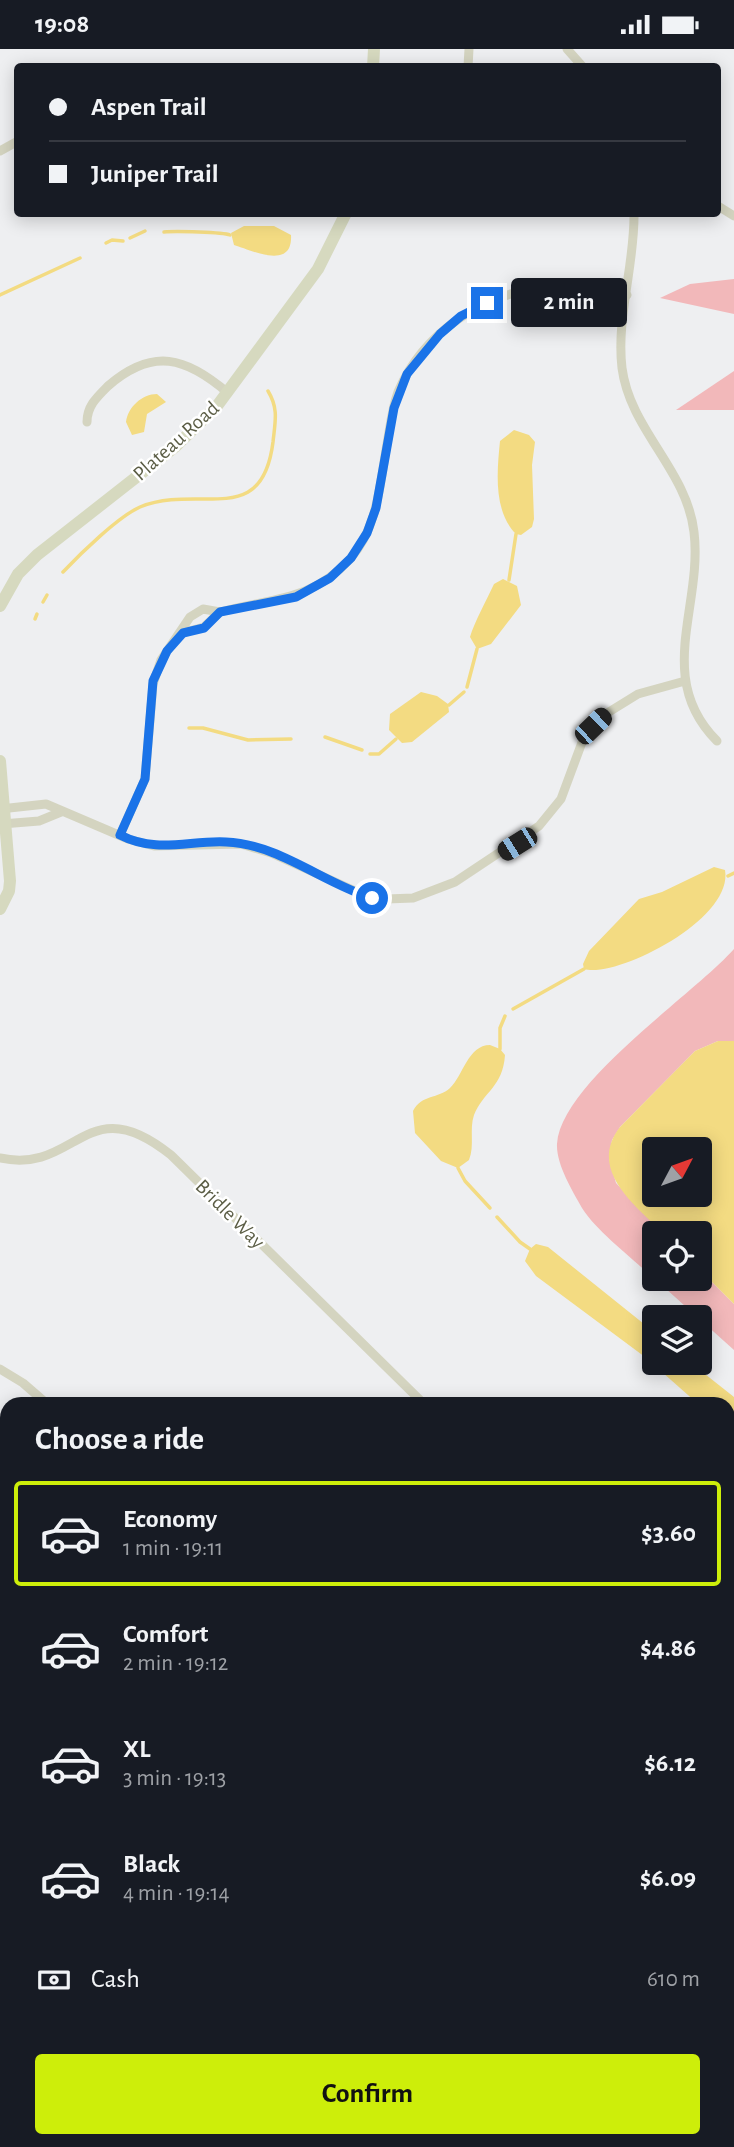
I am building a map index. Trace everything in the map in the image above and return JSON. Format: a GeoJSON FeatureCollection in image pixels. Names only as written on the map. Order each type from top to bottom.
{"type":"FeatureCollection","features":[{"type":"Feature","properties":{"kind":"street"},"geometry":{"type":"LineString","coordinates":[[567,49],[579,63]]}},
{"type":"Feature","properties":{"kind":"street","name":"Plateau Road"},"geometry":{"type":"LineString","coordinates":[[0,606],[15,578],[27,564],[176,446],[228,393],[318,269],[344,217]]}},
{"type":"Feature","properties":{"kind":"street"},"geometry":{"type":"LineString","coordinates":[[634,217],[621,348],[625,386],[640,424],[683,495],[694,532],[695,575],[682,651],[685,681],[704,723],[717,741]]}},
{"type":"Feature","properties":{"kind":"street"},"geometry":{"type":"LineString","coordinates":[[120,835],[145,779],[156,671],[183,633],[186,623],[197,612],[208,608],[220,612],[296,597],[330,578],[351,558],[367,533],[376,508],[397,395],[417,359],[456,321],[487,303],[533,289],[564,288],[627,295]]}},
{"type":"Feature","properties":{"kind":"street"},"geometry":{"type":"LineString","coordinates":[[87,422],[89,408],[99,395],[125,373],[146,363],[165,360],[184,363],[200,371],[228,393]]}},
{"type":"Feature","properties":{"kind":"street"},"geometry":{"type":"LineString","coordinates":[[183,633],[204,628],[220,612]]}},
{"type":"Feature","properties":{"kind":"street"},"geometry":{"type":"LineString","coordinates":[[3,808],[46,804],[154,846],[241,843],[271,853],[372,898],[401,900],[427,895],[455,882],[540,826],[561,799],[584,737],[604,715],[638,694],[685,681]]}},
{"type":"Feature","properties":{"kind":"street"},"geometry":{"type":"LineString","coordinates":[[0,761],[10,881],[9,891],[0,908]]}},
{"type":"Feature","properties":{"kind":"street"},"geometry":{"type":"LineString","coordinates":[[4,824],[50,819],[61,812]]}},
{"type":"Feature","properties":{"kind":"street","name":"Bridle Way"},"geometry":{"type":"LineString","coordinates":[[0,1158],[35,1161],[85,1134],[109,1128],[134,1131],[146,1136],[171,1154],[417,1397]]}},
{"type":"Feature","properties":{"kind":"street"},"geometry":{"type":"LineString","coordinates":[[0,1369],[39,1397]]}},
{"type":"Feature","properties":{"kind":"shaded area"},"geometry":{"type":"Polygon","coordinates":[[[244,226],[274,226],[291,235],[290,246],[285,252],[270,255],[234,245],[231,233],[244,226]]]}},
{"type":"Feature","properties":{"kind":"shaded area"},"geometry":{"type":"Polygon","coordinates":[[[734,279],[734,314],[660,298],[690,284],[734,279]]]}},
{"type":"Feature","properties":{"kind":"shaded area"},"geometry":{"type":"Polygon","coordinates":[[[734,371],[734,410],[676,410],[734,371]]]}},
{"type":"Feature","properties":{"kind":"shaded area"},"geometry":{"type":"Polygon","coordinates":[[[157,394],[166,402],[147,414],[144,432],[132,435],[126,422],[130,411],[141,399],[157,394]]]}},
{"type":"Feature","properties":{"kind":"shaded area"},"geometry":{"type":"Polygon","coordinates":[[[514,430],[529,435],[535,442],[532,465],[534,519],[532,527],[521,535],[516,534],[503,514],[498,490],[500,441],[514,430]]]}},
{"type":"Feature","properties":{"kind":"shaded area"},"geometry":{"type":"Polygon","coordinates":[[[503,579],[517,586],[521,605],[491,644],[477,649],[470,637],[472,631],[494,584],[503,579]]]}},
{"type":"Feature","properties":{"kind":"shaded area"},"geometry":{"type":"Polygon","coordinates":[[[421,692],[437,696],[448,704],[449,712],[412,742],[402,743],[389,730],[390,714],[421,692]]]}},
{"type":"Feature","properties":{"kind":"shaded area"},"geometry":{"type":"Polygon","coordinates":[[[714,867],[725,870],[723,889],[711,908],[693,926],[670,942],[620,965],[599,970],[584,969],[583,964],[589,951],[639,899],[662,892],[714,867]]]}},
{"type":"Feature","properties":{"kind":"shaded area"},"geometry":{"type":"Polygon","coordinates":[[[734,949],[734,1041],[718,1041],[695,1051],[620,1127],[612,1140],[609,1158],[616,1183],[652,1221],[642,1221],[642,1268],[606,1235],[582,1208],[562,1168],[557,1144],[564,1120],[580,1094],[631,1041],[734,949]]]}},
{"type":"Feature","properties":{"kind":"shaded area"},"geometry":{"type":"Polygon","coordinates":[[[718,1041],[734,1041],[734,1304],[712,1282],[712,1221],[650,1221],[619,1186],[609,1158],[611,1143],[620,1127],[695,1051],[718,1041]]]}},
{"type":"Feature","properties":{"kind":"shaded area"},"geometry":{"type":"Polygon","coordinates":[[[490,1045],[500,1049],[505,1055],[501,1075],[474,1115],[471,1155],[469,1160],[458,1168],[441,1161],[415,1133],[413,1111],[425,1099],[450,1088],[471,1055],[482,1046],[490,1045]]]}},
{"type":"Feature","properties":{"kind":"shaded area"},"geometry":{"type":"Polygon","coordinates":[[[536,1244],[548,1247],[642,1322],[642,1355],[536,1276],[525,1261],[530,1249],[536,1244]]]}},
{"type":"Feature","properties":{"kind":"shaded area"},"geometry":{"type":"Polygon","coordinates":[[[712,1282],[734,1304],[734,1350],[712,1330],[712,1305],[684,1305],[668,1291],[712,1291],[712,1282]]]}},
{"type":"Feature","properties":{"kind":"shaded area"},"geometry":{"type":"Polygon","coordinates":[[[665,1375],[706,1375],[734,1397],[690,1397],[665,1375]]]}},
{"type":"Feature","properties":{"kind":"waterway"},"geometry":{"type":"LineString","coordinates":[[130,238],[145,231]]}},
{"type":"Feature","properties":{"kind":"waterway"},"geometry":{"type":"LineString","coordinates":[[164,232],[230,235]]}},
{"type":"Feature","properties":{"kind":"waterway"},"geometry":{"type":"LineString","coordinates":[[106,243],[112,240],[123,241]]}},
{"type":"Feature","properties":{"kind":"waterway"},"geometry":{"type":"LineString","coordinates":[[0,295],[80,258]]}},
{"type":"Feature","properties":{"kind":"waterway"},"geometry":{"type":"LineString","coordinates":[[63,572],[111,527],[140,507],[162,501],[242,495],[256,486],[267,469],[273,442],[275,410],[268,391]]}},
{"type":"Feature","properties":{"kind":"waterway"},"geometry":{"type":"LineString","coordinates":[[509,580],[516,534]]}},
{"type":"Feature","properties":{"kind":"waterway"},"geometry":{"type":"LineString","coordinates":[[43,602],[47,595]]}},
{"type":"Feature","properties":{"kind":"waterway"},"geometry":{"type":"LineString","coordinates":[[35,619],[37,614]]}},
{"type":"Feature","properties":{"kind":"waterway"},"geometry":{"type":"LineString","coordinates":[[467,687],[477,649]]}},
{"type":"Feature","properties":{"kind":"waterway"},"geometry":{"type":"LineString","coordinates":[[449,705],[464,692]]}},
{"type":"Feature","properties":{"kind":"waterway"},"geometry":{"type":"LineString","coordinates":[[189,728],[203,728],[248,740],[291,739]]}},
{"type":"Feature","properties":{"kind":"waterway"},"geometry":{"type":"LineString","coordinates":[[325,737],[362,750]]}},
{"type":"Feature","properties":{"kind":"waterway"},"geometry":{"type":"LineString","coordinates":[[370,754],[379,754],[396,739]]}},
{"type":"Feature","properties":{"kind":"waterway"},"geometry":{"type":"LineString","coordinates":[[728,876],[734,873]]}},
{"type":"Feature","properties":{"kind":"waterway"},"geometry":{"type":"LineString","coordinates":[[513,1009],[584,969]]}},
{"type":"Feature","properties":{"kind":"waterway"},"geometry":{"type":"LineString","coordinates":[[500,1049],[500,1028],[505,1016]]}},
{"type":"Feature","properties":{"kind":"waterway"},"geometry":{"type":"LineString","coordinates":[[458,1168],[465,1181],[490,1208]]}},
{"type":"Feature","properties":{"kind":"waterway"},"geometry":{"type":"LineString","coordinates":[[497,1217],[530,1249]]}},
{"type":"Feature","properties":{"kind":"route"},"geometry":{"type":"LineString","coordinates":[[372,898],[271,853],[241,843],[154,846],[140,844],[120,835],[135,807],[145,779],[153,681],[167,651],[183,633],[204,628],[220,612],[306,593],[330,578],[351,558],[367,533],[376,508],[397,395],[407,374],[440,334],[461,316],[487,303]]}}]}
